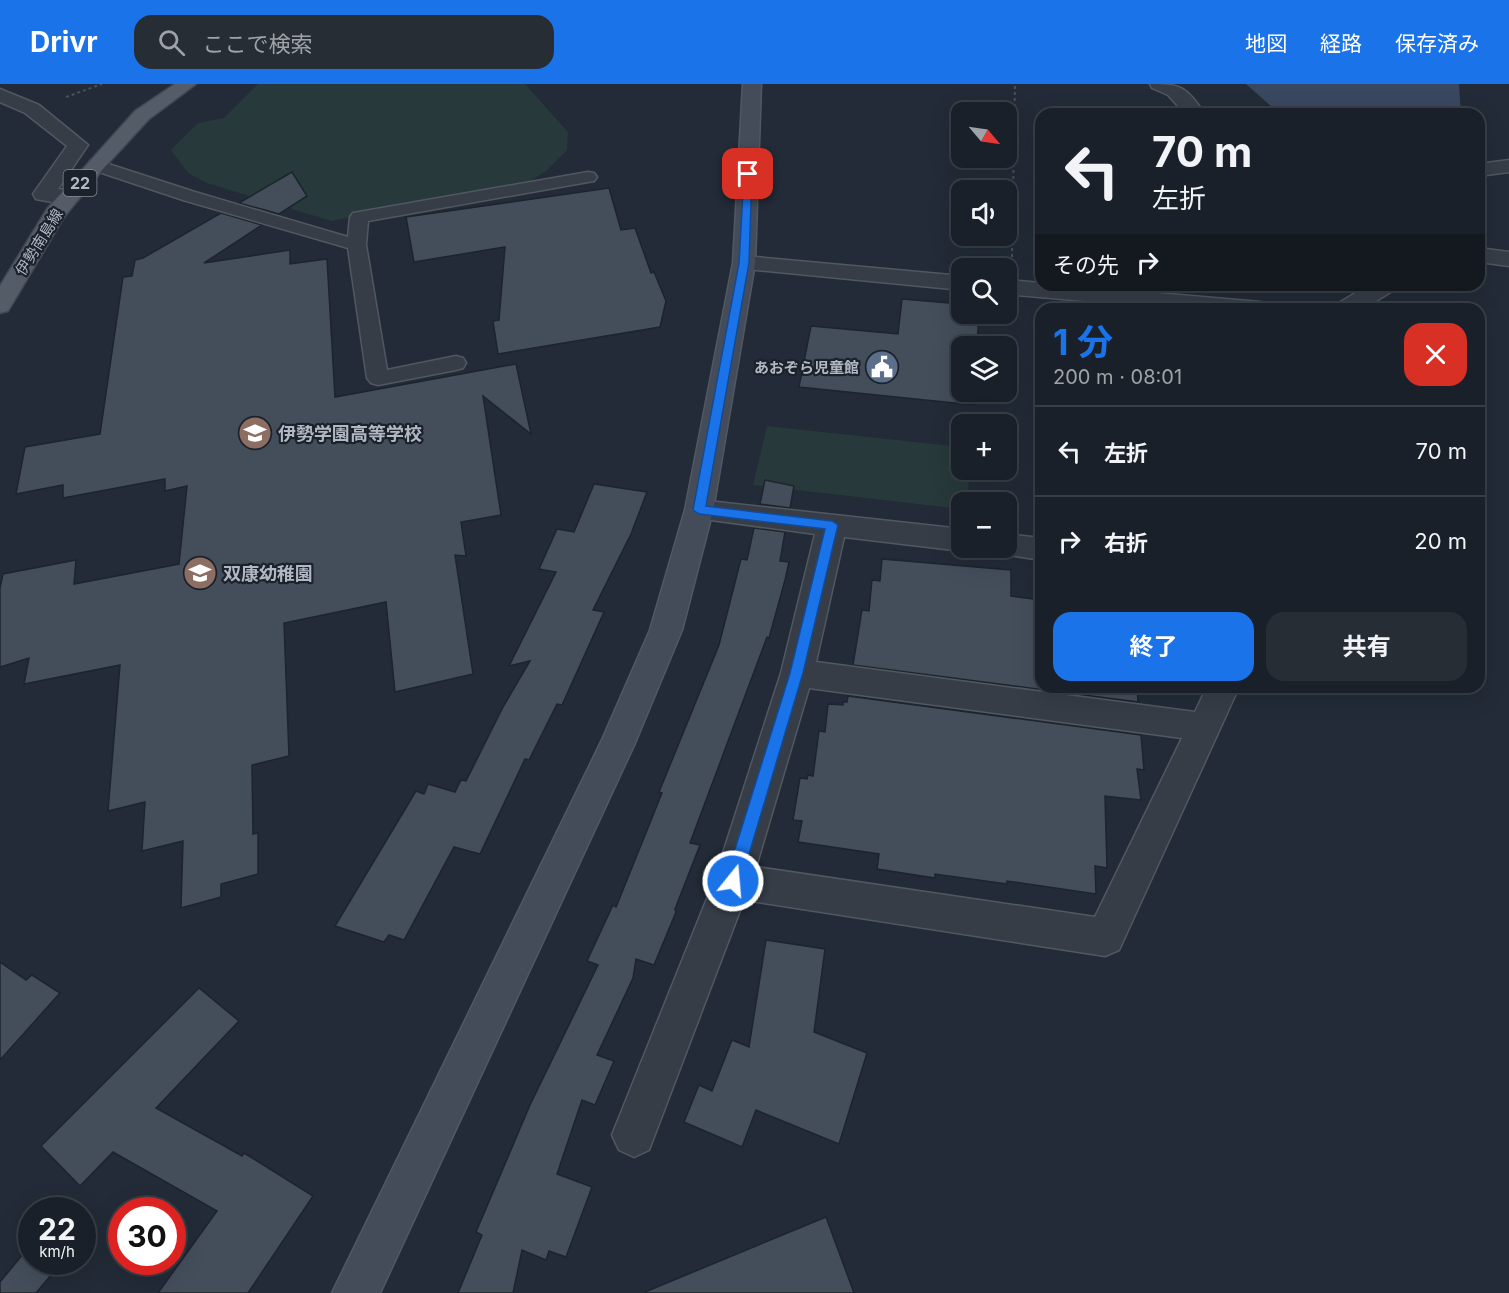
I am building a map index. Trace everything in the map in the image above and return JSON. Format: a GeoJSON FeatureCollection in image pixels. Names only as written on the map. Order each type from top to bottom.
{"type":"FeatureCollection","features":[{"type":"Feature","properties":{"kind":"main road","name":"伊勢南島線"},"geometry":{"type":"LineString","coordinates":[[0,306],[55,214],[69,196],[142,115],[188,84]]}},
{"type":"Feature","properties":{"kind":"street"},"geometry":{"type":"LineString","coordinates":[[356,1293],[618,743],[666,630],[699,510],[744,263],[752,84]]}},
{"type":"Feature","properties":{"kind":"street"},"geometry":{"type":"LineString","coordinates":[[1159,84],[1175,91],[1191,108]]}},
{"type":"Feature","properties":{"kind":"street"},"geometry":{"type":"LineString","coordinates":[[0,95],[32,109],[78,145],[44,194],[69,196]]}},
{"type":"Feature","properties":{"kind":"street"},"geometry":{"type":"LineString","coordinates":[[1485,169],[1509,166]]}},
{"type":"Feature","properties":{"kind":"street"},"geometry":{"type":"LineString","coordinates":[[1485,256],[1509,260]]}},
{"type":"Feature","properties":{"kind":"street"},"geometry":{"type":"LineString","coordinates":[[744,263],[951,281]]}},
{"type":"Feature","properties":{"kind":"street"},"geometry":{"type":"LineString","coordinates":[[1017,288],[1035,289]]}},
{"type":"Feature","properties":{"kind":"street"},"geometry":{"type":"LineString","coordinates":[[1055,291],[1192,303]]}},
{"type":"Feature","properties":{"kind":"street"},"geometry":{"type":"LineString","coordinates":[[1356,303],[1376,291]]}},
{"type":"Feature","properties":{"kind":"street"},"geometry":{"type":"LineString","coordinates":[[699,510],[951,539]]}},
{"type":"Feature","properties":{"kind":"street"},"geometry":{"type":"LineString","coordinates":[[634,1135],[733,881],[796,673],[832,525]]}},
{"type":"Feature","properties":{"kind":"street"},"geometry":{"type":"LineString","coordinates":[[1017,546],[1035,548]]}},
{"type":"Feature","properties":{"kind":"street"},"geometry":{"type":"LineString","coordinates":[[796,673],[1204,728]]}},
{"type":"Feature","properties":{"kind":"street"},"geometry":{"type":"LineString","coordinates":[[733,881],[1105,937],[1220,693]]}},
{"type":"Feature","properties":{"kind":"lane"},"geometry":{"type":"LineString","coordinates":[[96,165],[189,196],[357,245]]}},
{"type":"Feature","properties":{"kind":"lane"},"geometry":{"type":"LineString","coordinates":[[456,363],[378,378],[357,245],[359,217],[588,177]]}},
{"type":"Feature","properties":{"kind":"path"},"geometry":{"type":"LineString","coordinates":[[1010,258],[1014,84]]}},
{"type":"Feature","properties":{"kind":"shaded area"},"geometry":{"type":"Polygon","coordinates":[[[258,84],[525,84],[568,132],[567,150],[546,171],[527,183],[331,221],[207,183],[188,173],[171,150],[198,123],[224,118],[258,84]]]}},
{"type":"Feature","properties":{"kind":"shaded area"},"geometry":{"type":"Polygon","coordinates":[[[767,426],[951,446],[951,480],[969,480],[968,492],[951,492],[951,508],[753,485],[767,426]]]}},
{"type":"Feature","properties":{"kind":"water"},"geometry":{"type":"Polygon","coordinates":[[[1246,84],[1459,84],[1461,108],[1273,108],[1246,84]]]}},
{"type":"Feature","properties":{"kind":"building"},"geometry":{"type":"Polygon","coordinates":[[[292,172],[307,196],[279,214],[239,203],[292,172]]]}},
{"type":"Feature","properties":{"kind":"building"},"geometry":{"type":"Polygon","coordinates":[[[609,188],[621,230],[635,228],[651,273],[654,272],[666,301],[660,327],[498,354],[493,321],[499,320],[505,247],[414,262],[406,217],[609,188]]]}},
{"type":"Feature","properties":{"kind":"building"},"geometry":{"type":"Polygon","coordinates":[[[221,213],[262,225],[204,263],[290,250],[290,264],[327,259],[335,397],[516,364],[531,434],[483,396],[501,515],[461,522],[466,556],[455,555],[473,674],[395,692],[386,602],[284,623],[289,756],[252,765],[253,834],[258,833],[258,874],[221,884],[221,897],[181,908],[183,841],[142,851],[145,802],[108,811],[120,665],[24,684],[29,658],[0,667],[0,588],[3,574],[76,560],[74,584],[179,564],[187,486],[165,491],[165,479],[63,498],[63,485],[16,494],[25,447],[100,434],[123,277],[132,276],[135,260],[143,258],[221,213]]]}},
{"type":"Feature","properties":{"kind":"building","name":"あおぞら児童館"},"geometry":{"type":"Polygon","coordinates":[[[902,299],[951,303],[951,324],[978,324],[978,336],[951,336],[951,402],[974,402],[974,405],[799,387],[811,326],[898,334],[902,299]]]}},
{"type":"Feature","properties":{"kind":"building"},"geometry":{"type":"Polygon","coordinates":[[[765,480],[794,486],[790,508],[760,504],[765,480]]]}},
{"type":"Feature","properties":{"kind":"building"},"geometry":{"type":"Polygon","coordinates":[[[594,484],[647,492],[631,534],[593,610],[604,612],[562,705],[557,704],[529,760],[525,759],[480,854],[454,847],[404,940],[389,935],[384,942],[335,926],[416,791],[424,794],[428,784],[455,792],[461,780],[466,781],[503,707],[530,661],[509,666],[556,572],[539,569],[557,529],[574,532],[594,484]]]}},
{"type":"Feature","properties":{"kind":"building"},"geometry":{"type":"Polygon","coordinates":[[[754,528],[785,532],[780,561],[789,562],[785,580],[769,638],[767,637],[690,843],[700,845],[675,909],[676,912],[654,965],[636,959],[633,978],[597,1055],[614,1061],[595,1105],[582,1100],[557,1174],[592,1187],[566,1257],[549,1251],[546,1260],[522,1250],[513,1293],[458,1293],[482,1235],[476,1232],[530,1105],[598,965],[587,961],[613,905],[616,907],[662,793],[659,792],[719,645],[741,559],[747,560],[754,528]]]}},
{"type":"Feature","properties":{"kind":"building"},"geometry":{"type":"Polygon","coordinates":[[[882,559],[1011,570],[1011,596],[1035,599],[1035,689],[853,665],[862,610],[869,611],[872,580],[880,581],[882,559]]]}},
{"type":"Feature","properties":{"kind":"building"},"geometry":{"type":"Polygon","coordinates":[[[1069,693],[1137,693],[1138,702],[1069,693]]]}},
{"type":"Feature","properties":{"kind":"building"},"geometry":{"type":"Polygon","coordinates":[[[848,696],[1141,735],[1144,770],[1137,769],[1141,800],[1105,796],[1107,868],[1095,866],[1096,894],[1007,881],[1007,884],[935,874],[935,878],[877,869],[879,854],[798,842],[802,821],[793,820],[800,778],[807,779],[808,775],[813,776],[819,731],[825,732],[828,704],[843,705],[843,702],[847,702],[848,696]]]}},
{"type":"Feature","properties":{"kind":"building"},"geometry":{"type":"Polygon","coordinates":[[[766,940],[825,949],[814,1032],[867,1053],[839,1144],[756,1110],[742,1147],[684,1122],[699,1085],[712,1091],[732,1040],[749,1047],[766,940]]]}},
{"type":"Feature","properties":{"kind":"building"},"geometry":{"type":"Polygon","coordinates":[[[0,962],[26,980],[32,975],[60,993],[0,1060],[0,962]]]}},
{"type":"Feature","properties":{"kind":"building"},"geometry":{"type":"Polygon","coordinates":[[[199,988],[239,1021],[156,1108],[242,1156],[244,1153],[313,1196],[248,1293],[158,1293],[171,1275],[186,1275],[186,1254],[217,1211],[113,1152],[80,1186],[41,1146],[199,988]]]}},
{"type":"Feature","properties":{"kind":"building"},"geometry":{"type":"Polygon","coordinates":[[[826,1217],[854,1293],[645,1293],[645,1292],[826,1217]]]}},
{"type":"Feature","properties":{"kind":"building"},"geometry":{"type":"Polygon","coordinates":[[[18,1260],[18,1275],[51,1275],[36,1293],[0,1293],[0,1282],[18,1260]]]}},
{"type":"Feature","properties":{"kind":"place","name":"あおぞら児童館"},"geometry":{"type":"Point","coordinates":[882,367]}},
{"type":"Feature","properties":{"kind":"place","name":"伊勢学園高等学校"},"geometry":{"type":"Point","coordinates":[255,433]}},
{"type":"Feature","properties":{"kind":"place","name":"双康幼稚園"},"geometry":{"type":"Point","coordinates":[200,573]}},
{"type":"Feature","properties":{"kind":"route"},"geometry":{"type":"LineString","coordinates":[[733,881],[796,673],[832,525],[699,510],[744,263],[748,174]]}}]}
